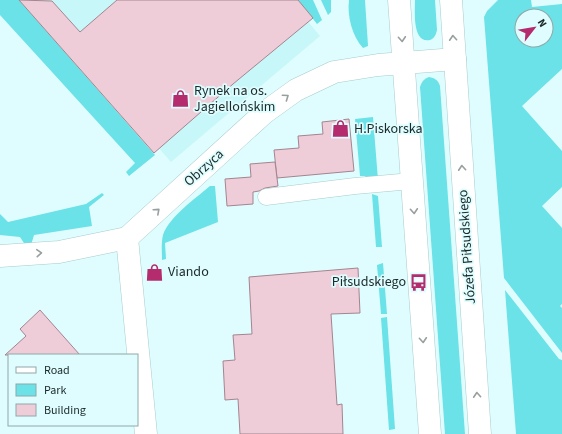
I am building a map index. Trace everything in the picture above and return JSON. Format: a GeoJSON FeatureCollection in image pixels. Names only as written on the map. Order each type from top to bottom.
{"type":"FeatureCollection","features":[{"type":"Feature","properties":{"kind":"street"},"geometry":{"type":"LineString","coordinates":[[399,0],[430,434]]}},
{"type":"Feature","properties":{"kind":"street","name":"Józefa Piłsudskiego"},"geometry":{"type":"LineString","coordinates":[[451,0],[480,434]]}},
{"type":"Feature","properties":{"kind":"street"},"geometry":{"type":"LineString","coordinates":[[404,63],[455,59]]}},
{"type":"Feature","properties":{"kind":"street","name":"Obrzyca"},"geometry":{"type":"LineString","coordinates":[[127,238],[264,113],[296,90],[334,72],[378,65],[404,63]]}},
{"type":"Feature","properties":{"kind":"street"},"geometry":{"type":"LineString","coordinates":[[0,256],[60,252],[127,238],[146,434]]}},
{"type":"Feature","properties":{"kind":"lane"},"geometry":{"type":"LineString","coordinates":[[266,197],[355,186],[412,181]]}},
{"type":"Feature","properties":{"kind":"shaded area","name":"Rynek na os. Jagiellońskim"},"geometry":{"type":"Polygon","coordinates":[[[29,0],[290,0],[320,36],[171,162],[29,0]]]}},
{"type":"Feature","properties":{"kind":"green space"},"geometry":{"type":"Polygon","coordinates":[[[0,0],[19,0],[155,155],[129,176],[126,172],[135,163],[0,15],[0,0]]]}},
{"type":"Feature","properties":{"kind":"green space"},"geometry":{"type":"Polygon","coordinates":[[[298,0],[313,0],[322,20],[317,24],[298,0]]]}},
{"type":"Feature","properties":{"kind":"green space"},"geometry":{"type":"Polygon","coordinates":[[[321,0],[331,0],[331,12],[328,15],[321,0]]]}},
{"type":"Feature","properties":{"kind":"green space"},"geometry":{"type":"Polygon","coordinates":[[[349,0],[365,0],[368,46],[363,48],[356,38],[351,26],[349,0]]]}},
{"type":"Feature","properties":{"kind":"green space"},"geometry":{"type":"Polygon","coordinates":[[[415,0],[435,0],[437,30],[434,37],[430,40],[424,40],[417,32],[415,0]]]}},
{"type":"Feature","properties":{"kind":"green space"},"geometry":{"type":"Polygon","coordinates":[[[498,0],[531,0],[532,7],[562,4],[562,69],[522,106],[562,151],[562,187],[542,206],[562,228],[562,304],[560,306],[562,308],[562,353],[504,278],[484,17],[487,11],[498,0]]]}},
{"type":"Feature","properties":{"kind":"green space"},"geometry":{"type":"Polygon","coordinates":[[[429,77],[436,80],[440,86],[465,434],[445,434],[420,87],[423,80],[429,77]]]}},
{"type":"Feature","properties":{"kind":"green space"},"geometry":{"type":"Polygon","coordinates":[[[373,117],[378,180],[367,179],[365,176],[360,176],[355,119],[373,117]]]}},
{"type":"Feature","properties":{"kind":"green space"},"geometry":{"type":"Polygon","coordinates":[[[210,186],[215,186],[218,222],[165,243],[166,259],[162,260],[162,238],[166,228],[184,208],[210,186]]]}},
{"type":"Feature","properties":{"kind":"green space"},"geometry":{"type":"Polygon","coordinates":[[[102,193],[104,195],[89,207],[92,226],[34,235],[31,245],[26,246],[20,237],[0,235],[0,214],[8,222],[86,204],[102,193]]]}},
{"type":"Feature","properties":{"kind":"green space"},"geometry":{"type":"Polygon","coordinates":[[[372,194],[378,196],[382,247],[376,247],[372,194]]]}},
{"type":"Feature","properties":{"kind":"green space"},"geometry":{"type":"Polygon","coordinates":[[[383,263],[387,314],[381,314],[377,265],[383,263]]]}},
{"type":"Feature","properties":{"kind":"green space"},"geometry":{"type":"Polygon","coordinates":[[[505,290],[559,359],[562,360],[562,434],[516,434],[505,290]]]}},
{"type":"Feature","properties":{"kind":"green space"},"geometry":{"type":"Polygon","coordinates":[[[387,317],[395,429],[389,430],[381,318],[387,317]]]}},
{"type":"Feature","properties":{"kind":"building","name":"Rynek na os. Jagiellońskim"},"geometry":{"type":"Polygon","coordinates":[[[19,0],[52,1],[80,32],[117,0],[298,0],[313,18],[233,84],[154,153],[19,0]]]}},
{"type":"Feature","properties":{"kind":"building"},"geometry":{"type":"Polygon","coordinates":[[[349,119],[354,171],[277,178],[274,150],[299,148],[298,136],[323,134],[322,122],[349,119]]]}},
{"type":"Feature","properties":{"kind":"building"},"geometry":{"type":"Polygon","coordinates":[[[275,162],[278,186],[253,192],[253,204],[227,206],[225,179],[251,177],[250,164],[275,162]]]}},
{"type":"Feature","properties":{"kind":"building"},"geometry":{"type":"Polygon","coordinates":[[[358,268],[360,313],[331,314],[337,405],[342,404],[343,434],[240,434],[238,399],[225,400],[223,361],[235,360],[233,335],[252,334],[249,277],[358,268]]]}},
{"type":"Feature","properties":{"kind":"building"},"geometry":{"type":"Polygon","coordinates":[[[40,310],[79,354],[5,355],[26,336],[20,329],[40,310]]]}},
{"type":"Feature","properties":{"kind":"place","name":"Rynek na os. Jagiellońskim"},"geometry":{"type":"Point","coordinates":[181,99]}},
{"type":"Feature","properties":{"kind":"place","name":"H.Piskorska"},"geometry":{"type":"Point","coordinates":[341,129]}},
{"type":"Feature","properties":{"kind":"place","name":"Viando"},"geometry":{"type":"Point","coordinates":[155,272]}},
{"type":"Feature","properties":{"kind":"place","name":"Piłsudskiego"},"geometry":{"type":"Point","coordinates":[419,282]}}]}
